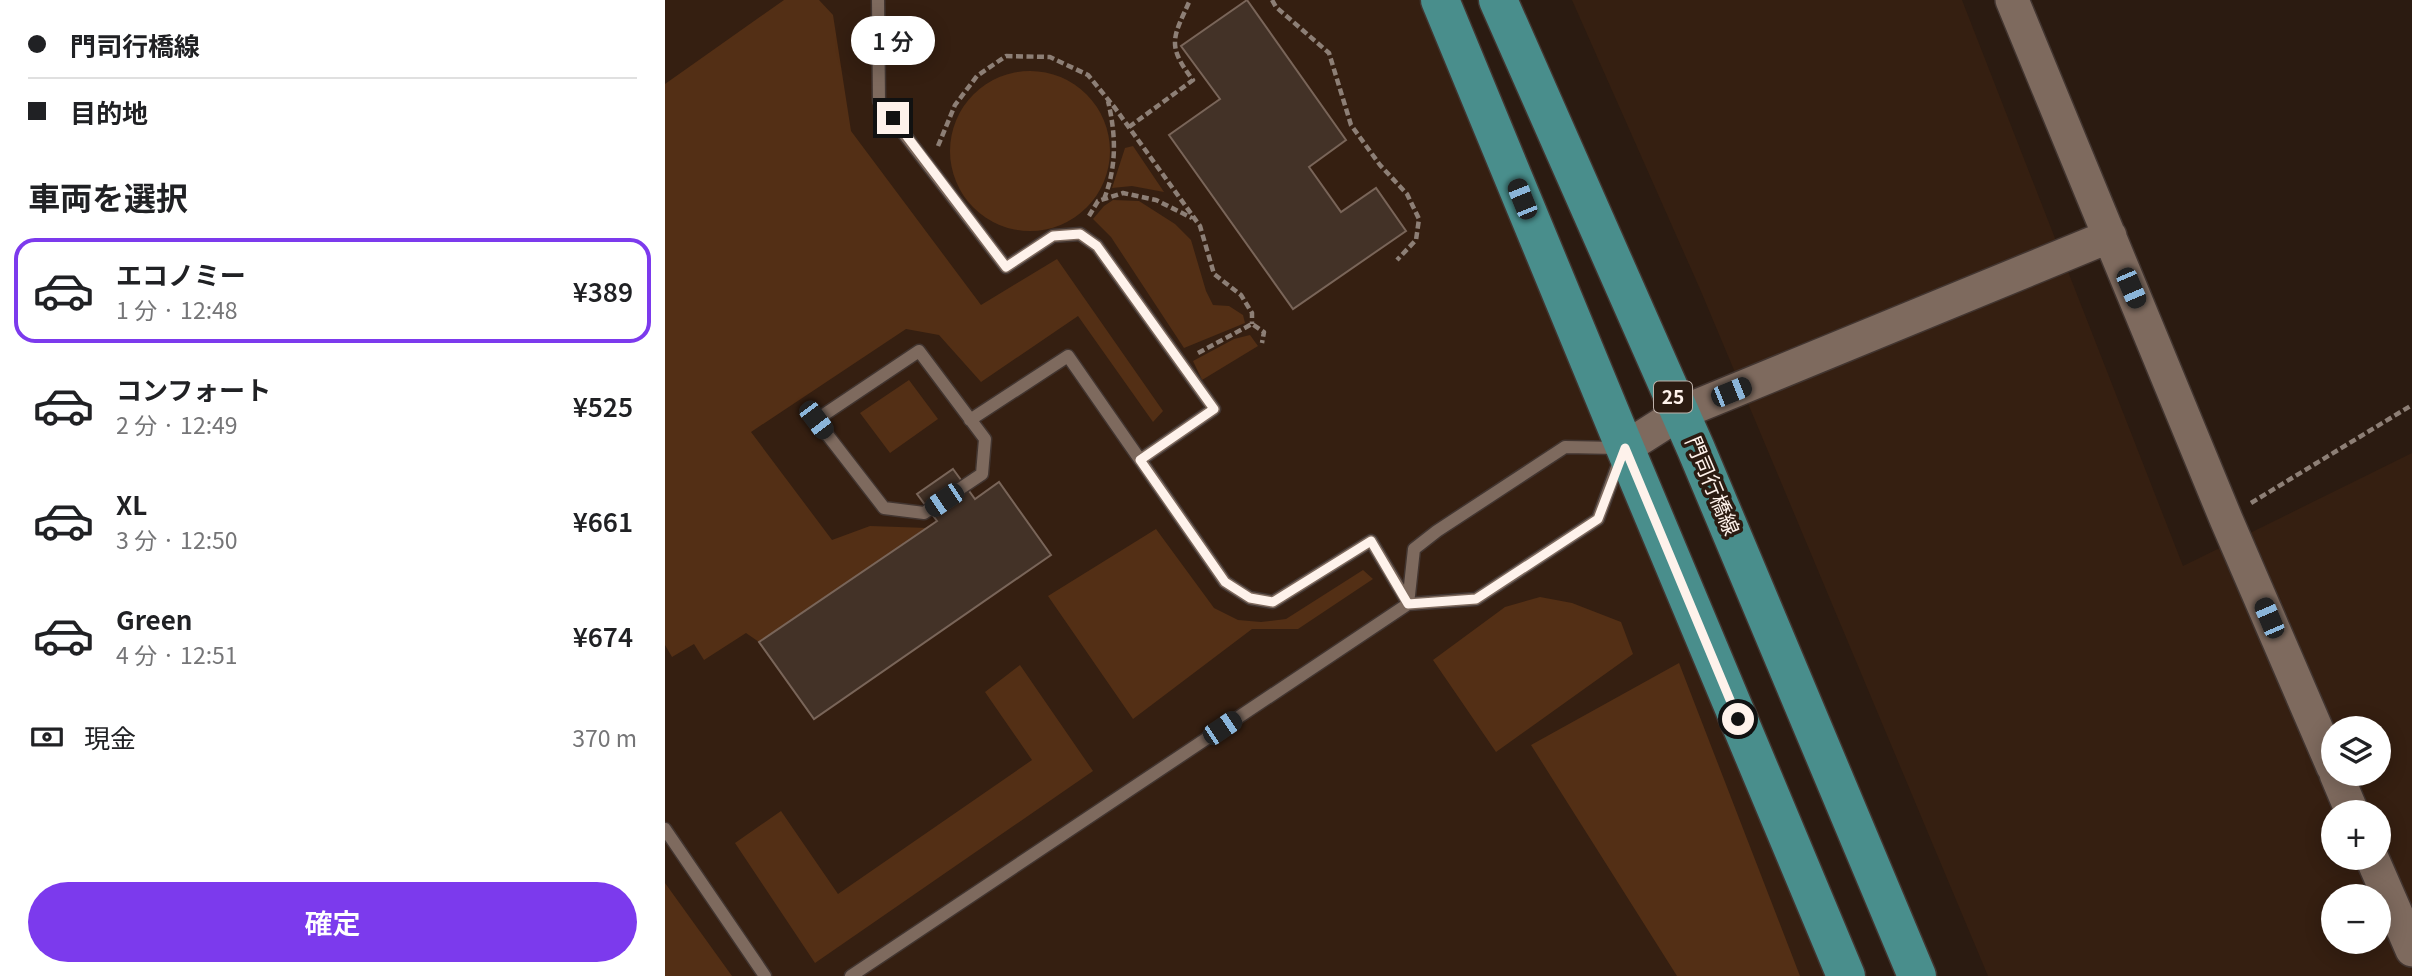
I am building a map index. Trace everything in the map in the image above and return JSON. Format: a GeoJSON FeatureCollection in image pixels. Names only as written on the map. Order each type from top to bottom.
{"type":"FeatureCollection","features":[{"type":"Feature","properties":{"kind":"main road"},"geometry":{"type":"LineString","coordinates":[[1440,0],[1846,976]]}},
{"type":"Feature","properties":{"kind":"main road","name":"門司行橋線"},"geometry":{"type":"LineString","coordinates":[[1498,0],[1680,413],[1917,976]]}},
{"type":"Feature","properties":{"kind":"street"},"geometry":{"type":"LineString","coordinates":[[2012,0],[2226,519],[2321,738]]}},
{"type":"Feature","properties":{"kind":"street"},"geometry":{"type":"LineString","coordinates":[[1625,448],[1680,413],[2110,236]]}},
{"type":"Feature","properties":{"kind":"street"},"geometry":{"type":"LineString","coordinates":[[2377,870],[2412,950]]}},
{"type":"Feature","properties":{"kind":"lane"},"geometry":{"type":"LineString","coordinates":[[878,0],[879,101],[1006,267],[1053,236],[1080,234],[1097,246],[1214,409],[1140,460]]}},
{"type":"Feature","properties":{"kind":"lane"},"geometry":{"type":"LineString","coordinates":[[919,351],[971,420],[985,439],[982,474],[924,513],[884,508],[816,420],[919,351]]}},
{"type":"Feature","properties":{"kind":"lane"},"geometry":{"type":"LineString","coordinates":[[971,420],[1069,356],[1225,582],[1250,598],[1273,602],[1371,541],[1408,604]]}},
{"type":"Feature","properties":{"kind":"lane"},"geometry":{"type":"LineString","coordinates":[[851,976],[1408,604],[1476,599],[1598,519],[1625,448],[1565,447],[1437,531],[1414,549],[1408,604]]}},
{"type":"Feature","properties":{"kind":"lane"},"geometry":{"type":"LineString","coordinates":[[665,829],[765,976]]}},
{"type":"Feature","properties":{"kind":"path"},"geometry":{"type":"LineString","coordinates":[[1129,127],[1193,80],[1179,63],[1173,38],[1190,0]]}},
{"type":"Feature","properties":{"kind":"path"},"geometry":{"type":"LineString","coordinates":[[1272,0],[1276,7],[1329,54],[1351,125],[1380,165],[1407,194],[1419,219],[1416,240],[1397,260]]}},
{"type":"Feature","properties":{"kind":"path"},"geometry":{"type":"LineString","coordinates":[[933,171],[939,142],[955,105],[977,76],[1006,56],[1050,57],[1088,75],[1200,226],[1214,274],[1241,295],[1252,313],[1252,324]]}},
{"type":"Feature","properties":{"kind":"path"},"geometry":{"type":"LineString","coordinates":[[1104,200],[1112,180],[1115,152],[1108,99]]}},
{"type":"Feature","properties":{"kind":"path"},"geometry":{"type":"LineString","coordinates":[[1083,237],[1086,219],[1098,201],[1123,193],[1156,200],[1195,219]]}},
{"type":"Feature","properties":{"kind":"path"},"geometry":{"type":"LineString","coordinates":[[1252,324],[1264,332],[1262,343]]}},
{"type":"Feature","properties":{"kind":"path"},"geometry":{"type":"LineString","coordinates":[[1181,362],[1252,324]]}},
{"type":"Feature","properties":{"kind":"path"},"geometry":{"type":"LineString","coordinates":[[2226,519],[2412,405]]}},
{"type":"Feature","properties":{"kind":"shaded area"},"geometry":{"type":"Polygon","coordinates":[[[665,0],[1437,0],[1845,976],[665,976],[665,0]]]}},
{"type":"Feature","properties":{"kind":"shaded area"},"geometry":{"type":"Polygon","coordinates":[[[784,0],[819,0],[833,15],[851,131],[981,305],[1057,259],[1163,411],[1153,422],[1078,316],[981,382],[939,335],[906,329],[751,432],[832,540],[870,526],[928,528],[759,642],[746,633],[704,660],[694,644],[672,657],[665,645],[665,84],[784,0]]]}},
{"type":"Feature","properties":{"kind":"shaded area"},"geometry":{"type":"Polygon","coordinates":[[[1572,0],[1962,0],[2183,566],[2412,453],[2412,976],[1988,976],[1700,289],[1572,0]]]}},
{"type":"Feature","properties":{"kind":"shaded area"},"geometry":{"type":"Polygon","coordinates":[[[1030,71],[1061,77],[1086,95],[1104,120],[1110,151],[1104,182],[1086,207],[1061,225],[1030,231],[999,225],[974,207],[956,182],[950,151],[956,120],[974,95],[999,77],[1030,71]]]}},
{"type":"Feature","properties":{"kind":"shaded area"},"geometry":{"type":"Polygon","coordinates":[[[1133,146],[1164,192],[1132,186],[1112,188],[1125,148],[1133,146]]]}},
{"type":"Feature","properties":{"kind":"shaded area"},"geometry":{"type":"Polygon","coordinates":[[[1113,200],[1139,201],[1175,224],[1191,240],[1206,291],[1213,305],[1229,306],[1243,315],[1245,323],[1184,348],[1111,237],[1093,219],[1113,200]]]}},
{"type":"Feature","properties":{"kind":"shaded area"},"geometry":{"type":"Polygon","coordinates":[[[1250,335],[1258,346],[1202,380],[1193,361],[1234,339],[1250,335]]]}},
{"type":"Feature","properties":{"kind":"shaded area"},"geometry":{"type":"Polygon","coordinates":[[[909,380],[938,419],[890,453],[860,413],[909,380]]]}},
{"type":"Feature","properties":{"kind":"shaded area"},"geometry":{"type":"Polygon","coordinates":[[[1156,529],[1214,608],[1238,620],[1261,622],[1286,619],[1363,570],[1373,579],[1298,629],[1252,629],[1133,719],[1048,596],[1156,529]]]}},
{"type":"Feature","properties":{"kind":"shaded area"},"geometry":{"type":"Polygon","coordinates":[[[1540,597],[1572,603],[1621,622],[1633,654],[1496,752],[1433,660],[1505,607],[1540,597]]]}},
{"type":"Feature","properties":{"kind":"shaded area"},"geometry":{"type":"Polygon","coordinates":[[[1679,663],[1800,976],[1677,976],[1531,745],[1679,663]]]}},
{"type":"Feature","properties":{"kind":"shaded area"},"geometry":{"type":"Polygon","coordinates":[[[1020,665],[1093,771],[815,963],[735,843],[781,811],[838,894],[1032,760],[985,692],[1020,665]]]}},
{"type":"Feature","properties":{"kind":"shaded area"},"geometry":{"type":"Polygon","coordinates":[[[665,883],[732,976],[665,976],[665,883]]]}},
{"type":"Feature","properties":{"kind":"building"},"geometry":{"type":"Polygon","coordinates":[[[1247,0],[1346,140],[1309,167],[1341,212],[1376,188],[1406,231],[1293,309],[1169,135],[1220,99],[1181,46],[1247,0]]]}},
{"type":"Feature","properties":{"kind":"building"},"geometry":{"type":"Polygon","coordinates":[[[953,469],[975,499],[999,482],[1051,555],[814,719],[759,642],[937,521],[917,494],[953,469]]]}},
{"type":"Feature","properties":{"kind":"route"},"geometry":{"type":"LineString","coordinates":[[893,118],[1006,267],[1053,236],[1080,234],[1097,246],[1181,362],[1214,409],[1140,460],[1225,582],[1250,598],[1273,602],[1371,541],[1408,604],[1476,599],[1598,519],[1625,448],[1738,719]]}}]}
